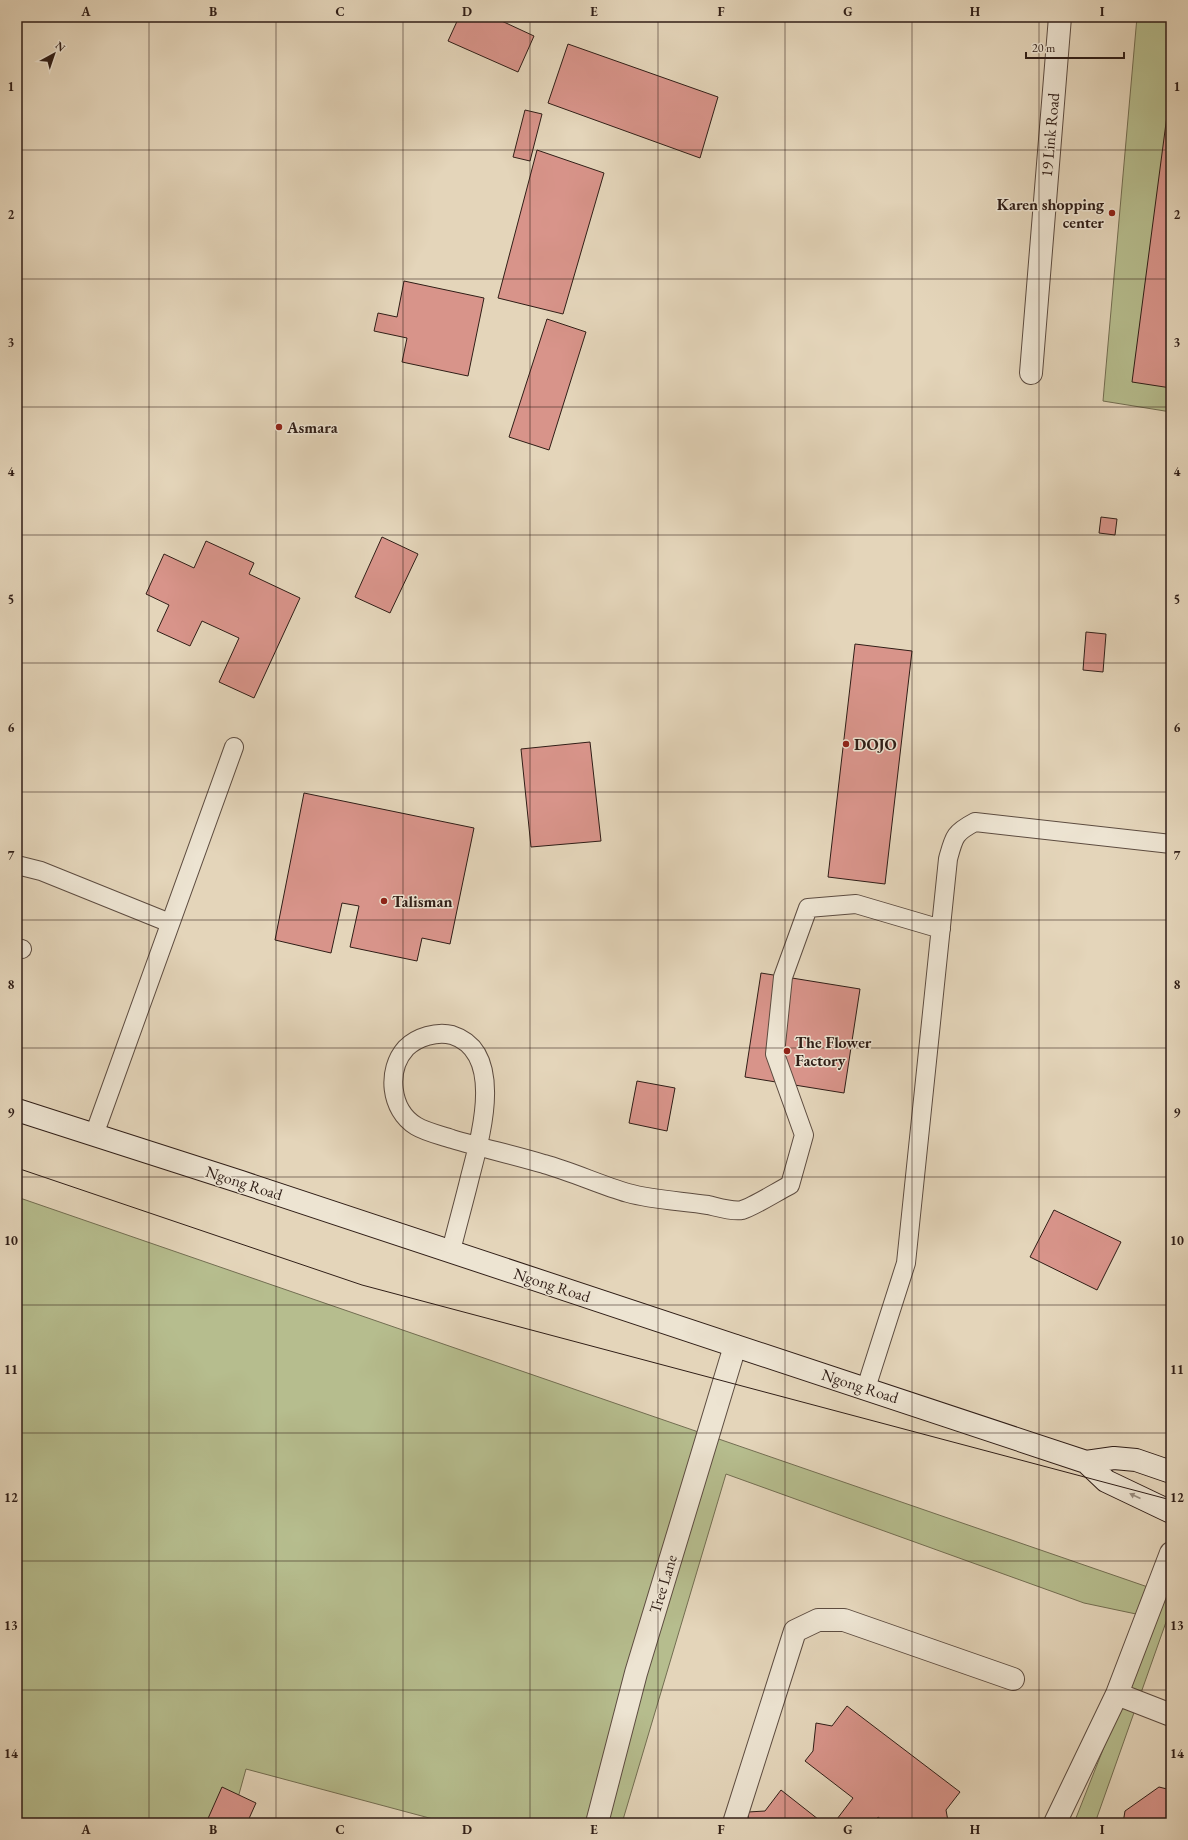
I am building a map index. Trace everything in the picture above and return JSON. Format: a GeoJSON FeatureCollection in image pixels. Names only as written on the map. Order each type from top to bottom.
{"type":"FeatureCollection","features":[{"type":"Feature","properties":{"kind":"street","name":"19 Link Road"},"geometry":{"type":"LineString","coordinates":[[1031,373],[1060,17]]}},
{"type":"Feature","properties":{"kind":"street","name":"Ngong Road"},"geometry":{"type":"LineString","coordinates":[[17,1110],[451,1251],[1086,1462],[1106,1481],[1171,1512]]}},
{"type":"Feature","properties":{"kind":"street","name":"Tree Lane"},"geometry":{"type":"LineString","coordinates":[[597,1823],[636,1673],[736,1346]]}},
{"type":"Feature","properties":{"kind":"street","name":"Ngong Road"},"geometry":{"type":"LineString","coordinates":[[1086,1462],[1114,1458],[1136,1460],[1171,1472]]}},
{"type":"Feature","properties":{"kind":"street"},"geometry":{"type":"LineString","coordinates":[[1055,1823],[1117,1694],[1171,1553]]}},
{"type":"Feature","properties":{"kind":"street"},"geometry":{"type":"LineString","coordinates":[[734,1823],[795,1631],[818,1620],[844,1620],[1013,1679]]}},
{"type":"Feature","properties":{"kind":"street"},"geometry":{"type":"LineString","coordinates":[[1117,1694],[1171,1715]]}},
{"type":"Feature","properties":{"kind":"lane"},"geometry":{"type":"LineString","coordinates":[[94,1135],[234,747]]}},
{"type":"Feature","properties":{"kind":"lane"},"geometry":{"type":"LineString","coordinates":[[866,1388],[906,1263],[948,859],[953,839],[961,829],[975,822],[1171,844]]}},
{"type":"Feature","properties":{"kind":"lane"},"geometry":{"type":"LineString","coordinates":[[17,865],[40,872],[170,924]]}},
{"type":"Feature","properties":{"kind":"lane"},"geometry":{"type":"LineString","coordinates":[[451,1251],[477,1147],[485,1114],[485,1092],[479,1059],[471,1044],[451,1035],[426,1036],[415,1041],[405,1050],[396,1065],[393,1087],[397,1107],[415,1125],[477,1147],[545,1164],[629,1193],[741,1210],[790,1185],[804,1135],[775,1054],[783,977],[808,908],[856,904],[941,929]]}},
{"type":"Feature","properties":{"kind":"green space"},"geometry":{"type":"Polygon","coordinates":[[[1137,17],[1171,17],[1171,412],[1103,401],[1137,17]]]}},
{"type":"Feature","properties":{"kind":"green space"},"geometry":{"type":"Polygon","coordinates":[[[17,1197],[1171,1595],[1171,1608],[1095,1823],[1074,1823],[1155,1618],[1084,1603],[726,1474],[622,1823],[448,1823],[246,1769],[231,1823],[17,1823],[17,1197]]]}},
{"type":"Feature","properties":{"kind":"building"},"geometry":{"type":"Polygon","coordinates":[[[459,17],[493,17],[534,36],[518,72],[448,41],[459,17]]]}},
{"type":"Feature","properties":{"kind":"building"},"geometry":{"type":"Polygon","coordinates":[[[568,44],[718,97],[700,158],[548,103],[568,44]]]}},
{"type":"Feature","properties":{"kind":"building"},"geometry":{"type":"Polygon","coordinates":[[[1171,85],[1171,388],[1132,382],[1171,85]]]}},
{"type":"Feature","properties":{"kind":"building"},"geometry":{"type":"Polygon","coordinates":[[[525,110],[542,114],[530,161],[513,157],[525,110]]]}},
{"type":"Feature","properties":{"kind":"building"},"geometry":{"type":"Polygon","coordinates":[[[537,150],[604,173],[563,314],[498,298],[537,150]]]}},
{"type":"Feature","properties":{"kind":"building"},"geometry":{"type":"Polygon","coordinates":[[[404,281],[484,298],[468,376],[402,362],[407,338],[374,331],[378,313],[397,317],[404,281]]]}},
{"type":"Feature","properties":{"kind":"building"},"geometry":{"type":"Polygon","coordinates":[[[547,319],[586,332],[549,450],[509,437],[547,319]]]}},
{"type":"Feature","properties":{"kind":"building"},"geometry":{"type":"Polygon","coordinates":[[[1101,517],[1117,519],[1115,535],[1099,533],[1101,517]]]}},
{"type":"Feature","properties":{"kind":"building"},"geometry":{"type":"Polygon","coordinates":[[[382,537],[418,554],[390,613],[355,597],[382,537]]]}},
{"type":"Feature","properties":{"kind":"building"},"geometry":{"type":"Polygon","coordinates":[[[206,541],[254,563],[249,574],[300,598],[254,698],[219,682],[239,638],[202,621],[190,646],[157,631],[169,605],[146,594],[164,554],[194,568],[206,541]]]}},
{"type":"Feature","properties":{"kind":"building"},"geometry":{"type":"Polygon","coordinates":[[[1086,632],[1106,634],[1103,672],[1083,670],[1086,632]]]}},
{"type":"Feature","properties":{"kind":"building"},"geometry":{"type":"Polygon","coordinates":[[[855,644],[912,651],[885,884],[828,877],[855,644]]]}},
{"type":"Feature","properties":{"kind":"building"},"geometry":{"type":"Polygon","coordinates":[[[590,742],[601,841],[531,847],[521,749],[590,742]]]}},
{"type":"Feature","properties":{"kind":"building"},"geometry":{"type":"Polygon","coordinates":[[[304,793],[474,828],[450,944],[422,938],[417,961],[350,947],[359,906],[342,903],[331,953],[275,940],[304,793]]]}},
{"type":"Feature","properties":{"kind":"building"},"geometry":{"type":"Polygon","coordinates":[[[761,973],[860,989],[844,1093],[745,1077],[761,973]]]}},
{"type":"Feature","properties":{"kind":"building"},"geometry":{"type":"Polygon","coordinates":[[[637,1081],[675,1088],[667,1131],[629,1123],[637,1081]]]}},
{"type":"Feature","properties":{"kind":"building"},"geometry":{"type":"Polygon","coordinates":[[[1054,1210],[1121,1242],[1097,1290],[1030,1257],[1054,1210]]]}},
{"type":"Feature","properties":{"kind":"building"},"geometry":{"type":"Polygon","coordinates":[[[847,1706],[960,1792],[946,1810],[948,1821],[886,1823],[878,1817],[874,1823],[834,1823],[853,1798],[805,1761],[813,1751],[816,1723],[832,1726],[847,1706]]]}},
{"type":"Feature","properties":{"kind":"building"},"geometry":{"type":"Polygon","coordinates":[[[222,1787],[256,1803],[247,1823],[206,1823],[222,1787]]]}},
{"type":"Feature","properties":{"kind":"building"},"geometry":{"type":"Polygon","coordinates":[[[1159,1787],[1171,1790],[1171,1823],[1123,1823],[1125,1811],[1159,1787]]]}},
{"type":"Feature","properties":{"kind":"building"},"geometry":{"type":"Polygon","coordinates":[[[781,1790],[823,1823],[749,1823],[748,1812],[765,1811],[781,1790]]]}},
{"type":"Feature","properties":{"kind":"tram line"},"geometry":{"type":"LineString","coordinates":[[17,1168],[362,1285],[1171,1500]]}},
{"type":"Feature","properties":{"kind":"place","name":"Karen shopping center"},"geometry":{"type":"Point","coordinates":[1112,213]}},
{"type":"Feature","properties":{"kind":"place","name":"Asmara"},"geometry":{"type":"Point","coordinates":[279,427]}},
{"type":"Feature","properties":{"kind":"place","name":"DOJO"},"geometry":{"type":"Point","coordinates":[846,744]}},
{"type":"Feature","properties":{"kind":"place","name":"Talisman"},"geometry":{"type":"Point","coordinates":[384,901]}},
{"type":"Feature","properties":{"kind":"place","name":"The Flower Factory"},"geometry":{"type":"Point","coordinates":[787,1051]}}]}
